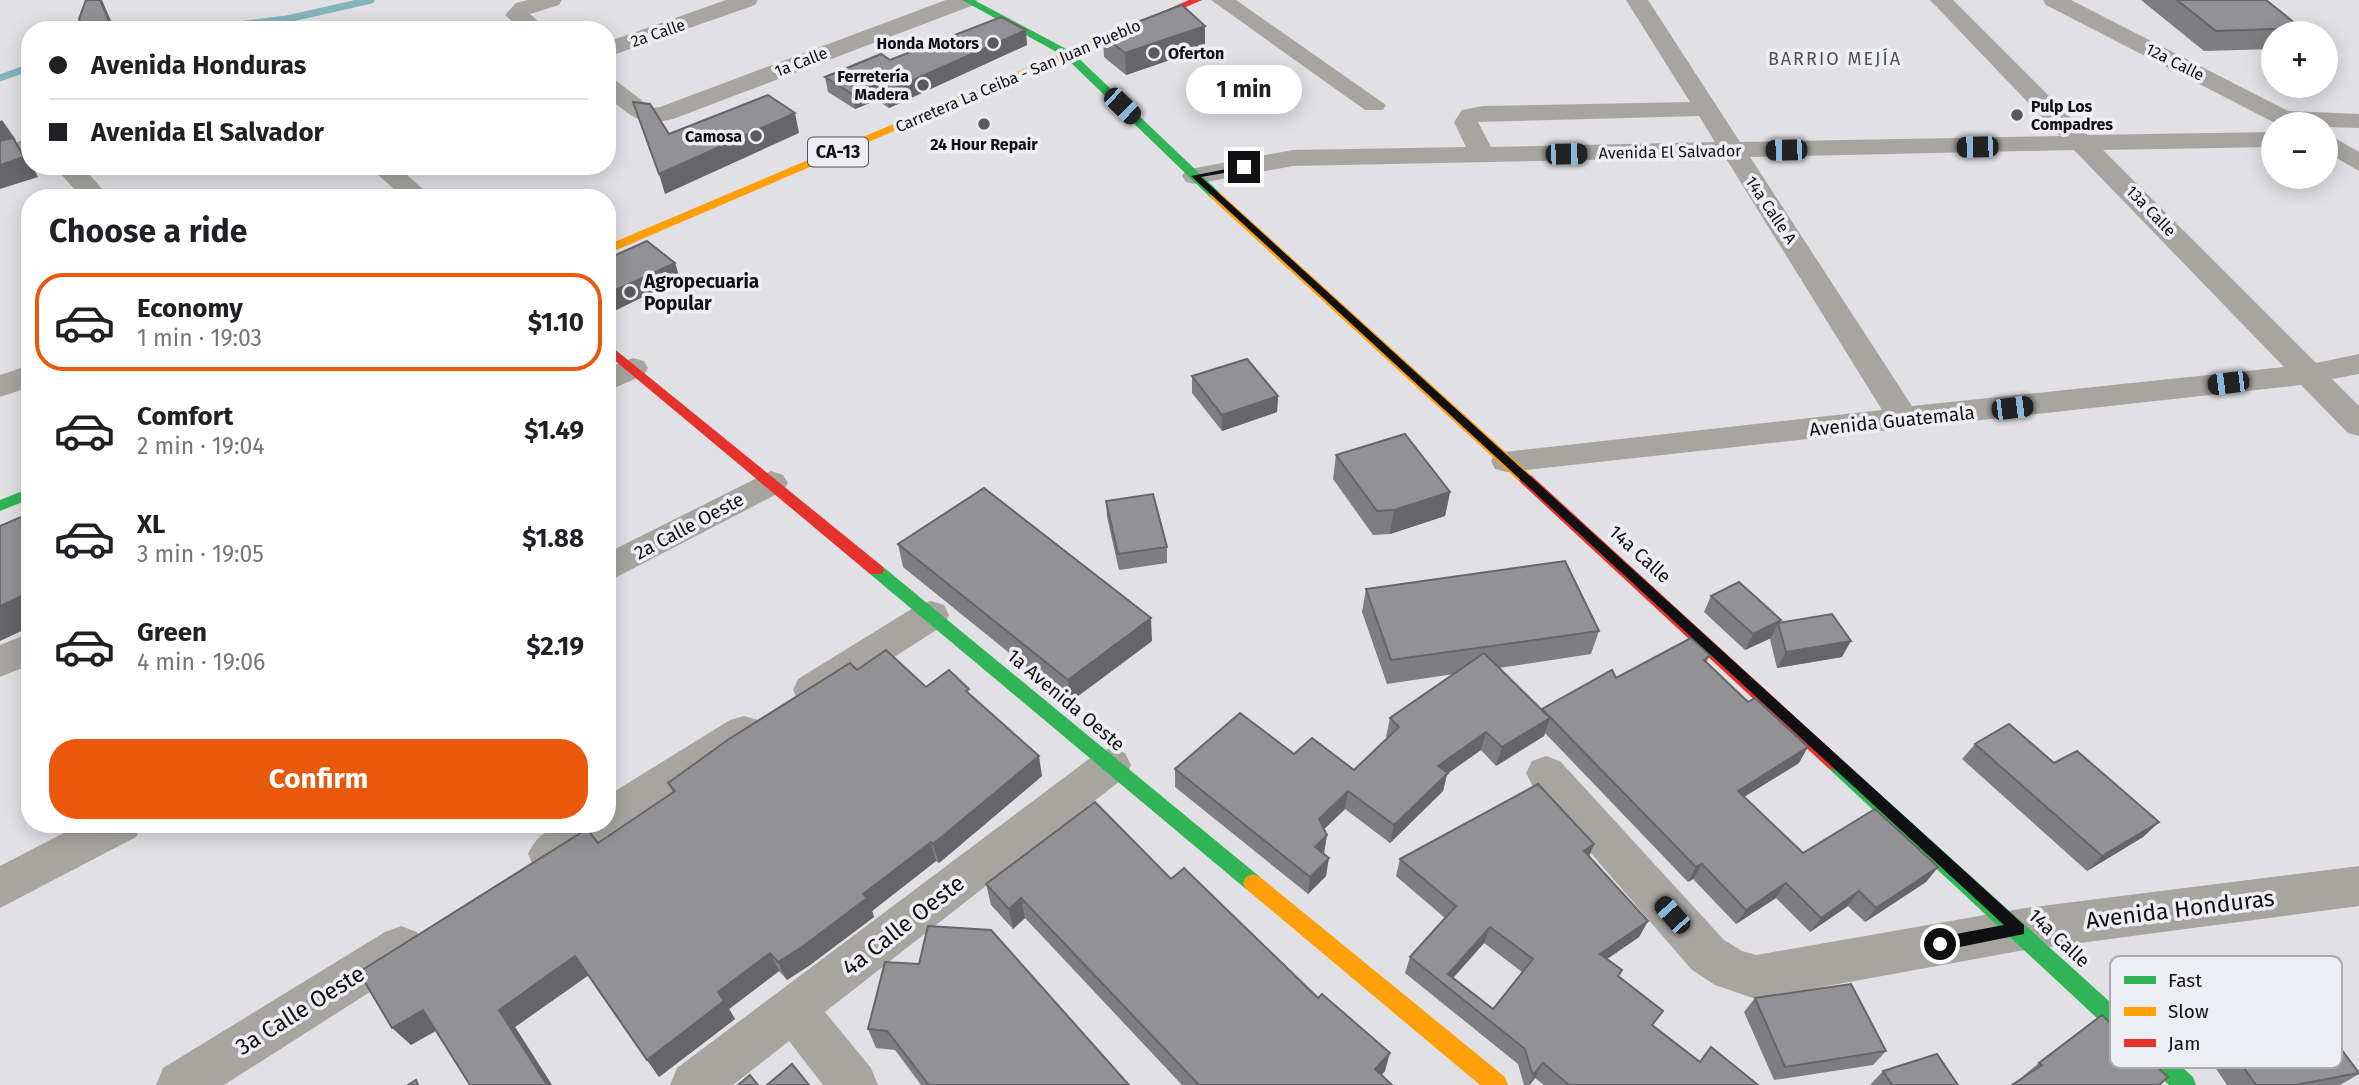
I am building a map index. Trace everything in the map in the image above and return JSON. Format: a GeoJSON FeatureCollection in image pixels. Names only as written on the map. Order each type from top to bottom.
{"type":"FeatureCollection","features":[{"type":"Feature","properties":{"kind":"street"},"geometry":{"type":"LineString","coordinates":[[524,21],[516,15],[524,8],[551,0]]}},
{"type":"Feature","properties":{"kind":"street","name":"2a Calle"},"geometry":{"type":"LineString","coordinates":[[616,47],[747,0]]}},
{"type":"Feature","properties":{"kind":"street","name":"14a Calle"},"geometry":{"type":"LineString","coordinates":[[967,0],[1068,54],[1195,176],[2110,1015]]}},
{"type":"Feature","properties":{"kind":"street","name":"1a Calle"},"geometry":{"type":"LineString","coordinates":[[616,93],[647,116],[664,114],[967,0]]}},
{"type":"Feature","properties":{"kind":"street","name":"Carretera La Ceiba - San Juan Pueblo"},"geometry":{"type":"LineString","coordinates":[[616,246],[1197,0]]}},
{"type":"Feature","properties":{"kind":"street"},"geometry":{"type":"LineString","coordinates":[[1222,0],[1374,105]]}},
{"type":"Feature","properties":{"kind":"street","name":"14a Calle A"},"geometry":{"type":"LineString","coordinates":[[1637,0],[1731,151],[1801,253],[1905,420]]}},
{"type":"Feature","properties":{"kind":"street","name":"13a Calle"},"geometry":{"type":"LineString","coordinates":[[1941,0],[2359,425]]}},
{"type":"Feature","properties":{"kind":"street","name":"12a Calle"},"geometry":{"type":"LineString","coordinates":[[2054,0],[2261,114]]}},
{"type":"Feature","properties":{"kind":"street"},"geometry":{"type":"LineString","coordinates":[[1483,156],[1466,122],[1471,115],[1705,109]]}},
{"type":"Feature","properties":{"kind":"street","name":"Avenida El Salvador"},"geometry":{"type":"LineString","coordinates":[[2338,123],[2359,121]]}},
{"type":"Feature","properties":{"kind":"street","name":"Avenida El Salvador"},"geometry":{"type":"LineString","coordinates":[[1195,176],[1293,158],[2086,145],[2261,129]]}},
{"type":"Feature","properties":{"kind":"street"},"geometry":{"type":"LineString","coordinates":[[0,155],[21,148]]}},
{"type":"Feature","properties":{"kind":"street"},"geometry":{"type":"LineString","coordinates":[[2338,149],[2359,163]]}},
{"type":"Feature","properties":{"kind":"street"},"geometry":{"type":"LineString","coordinates":[[75,175],[89,189]]}},
{"type":"Feature","properties":{"kind":"street"},"geometry":{"type":"LineString","coordinates":[[392,175],[409,189]]}},
{"type":"Feature","properties":{"kind":"street","name":"Avenida Guatemala"},"geometry":{"type":"LineString","coordinates":[[1507,461],[1905,420],[2309,374],[2359,364]]}},
{"type":"Feature","properties":{"kind":"street","name":"1a Avenida Oeste"},"geometry":{"type":"LineString","coordinates":[[620,374],[771,483],[1497,1085]]}},
{"type":"Feature","properties":{"kind":"street"},"geometry":{"type":"LineString","coordinates":[[0,387],[21,379]]}},
{"type":"Feature","properties":{"kind":"street","name":"2a Calle Oeste"},"geometry":{"type":"LineString","coordinates":[[616,564],[771,483]]}},
{"type":"Feature","properties":{"kind":"street"},"geometry":{"type":"LineString","coordinates":[[0,506],[21,497]]}},
{"type":"Feature","properties":{"kind":"street"},"geometry":{"type":"LineString","coordinates":[[616,812],[931,615]]}},
{"type":"Feature","properties":{"kind":"street"},"geometry":{"type":"LineString","coordinates":[[0,662],[21,652]]}},
{"type":"Feature","properties":{"kind":"street","name":"4a Calle Oeste"},"geometry":{"type":"LineString","coordinates":[[694,1085],[1111,765]]}},
{"type":"Feature","properties":{"kind":"street","name":"Avenida Honduras"},"geometry":{"type":"LineString","coordinates":[[1546,773],[1708,955],[1731,970],[1756,977],[2019,930],[2359,886]]}},
{"type":"Feature","properties":{"kind":"street"},"geometry":{"type":"LineString","coordinates":[[0,888],[104,833]]}},
{"type":"Feature","properties":{"kind":"street"},"geometry":{"type":"LineString","coordinates":[[516,875],[583,833]]}},
{"type":"Feature","properties":{"kind":"street","name":"3a Calle Oeste"},"geometry":{"type":"LineString","coordinates":[[180,1085],[435,926]]}},
{"type":"Feature","properties":{"kind":"street"},"geometry":{"type":"LineString","coordinates":[[793,1009],[855,1085]]}},
{"type":"Feature","properties":{"kind":"street","name":"14a Calle"},"geometry":{"type":"LineString","coordinates":[[2167,1068],[2185,1085]]}},
{"type":"Feature","properties":{"kind":"building"},"geometry":{"type":"Polygon","coordinates":[[[86,0],[100,0],[109,21],[80,21],[86,0]]]}},
{"type":"Feature","properties":{"kind":"building"},"geometry":{"type":"Polygon","coordinates":[[[2177,0],[2266,0],[2292,21],[2261,21],[2261,29],[2216,31],[2177,0]]]}},
{"type":"Feature","properties":{"kind":"building"},"geometry":{"type":"Polygon","coordinates":[[[1182,5],[1205,26],[1125,53],[1103,35],[1182,5]]]}},
{"type":"Feature","properties":{"kind":"building"},"geometry":{"type":"Polygon","coordinates":[[[1001,17],[1026,30],[886,92],[874,85],[852,94],[825,77],[881,54],[890,60],[1001,17]]]}},
{"type":"Feature","properties":{"kind":"building"},"geometry":{"type":"Polygon","coordinates":[[[768,95],[795,113],[659,174],[633,102],[650,104],[669,134],[768,95]]]}},
{"type":"Feature","properties":{"kind":"building"},"geometry":{"type":"Polygon","coordinates":[[[13,138],[21,152],[21,158],[0,165],[0,141],[13,138]]]}},
{"type":"Feature","properties":{"kind":"building"},"geometry":{"type":"Polygon","coordinates":[[[647,241],[675,263],[616,290],[616,255],[647,241]]]}},
{"type":"Feature","properties":{"kind":"building"},"geometry":{"type":"Polygon","coordinates":[[[1247,359],[1278,396],[1222,415],[1192,376],[1247,359]]]}},
{"type":"Feature","properties":{"kind":"building"},"geometry":{"type":"Polygon","coordinates":[[[1405,434],[1450,492],[1394,510],[1377,511],[1336,455],[1405,434]]]}},
{"type":"Feature","properties":{"kind":"building"},"geometry":{"type":"Polygon","coordinates":[[[984,488],[1151,618],[1068,680],[898,544],[984,488]]]}},
{"type":"Feature","properties":{"kind":"building"},"geometry":{"type":"Polygon","coordinates":[[[1153,494],[1167,547],[1118,554],[1106,501],[1153,494]]]}},
{"type":"Feature","properties":{"kind":"building"},"geometry":{"type":"Polygon","coordinates":[[[21,517],[21,596],[0,606],[0,526],[21,517]]]}},
{"type":"Feature","properties":{"kind":"building"},"geometry":{"type":"Polygon","coordinates":[[[1565,561],[1599,631],[1391,660],[1366,589],[1565,561]]]}},
{"type":"Feature","properties":{"kind":"building"},"geometry":{"type":"Polygon","coordinates":[[[1739,582],[1781,620],[1753,634],[1711,596],[1739,582]]]}},
{"type":"Feature","properties":{"kind":"building"},"geometry":{"type":"Polygon","coordinates":[[[1832,614],[1851,641],[1786,652],[1778,623],[1832,614]]]}},
{"type":"Feature","properties":{"kind":"building"},"geometry":{"type":"Polygon","coordinates":[[[1691,638],[1710,655],[1704,660],[1748,702],[1755,698],[1808,747],[1738,791],[1803,853],[1875,809],[1938,867],[1876,908],[1859,891],[1821,918],[1786,883],[1746,910],[1702,864],[1696,867],[1542,709],[1612,670],[1616,678],[1691,638]]]}},
{"type":"Feature","properties":{"kind":"building"},"geometry":{"type":"Polygon","coordinates":[[[886,650],[926,687],[949,670],[969,689],[966,691],[1039,756],[933,844],[931,842],[863,894],[867,898],[802,947],[778,962],[770,953],[718,992],[724,1001],[647,1060],[575,956],[499,1010],[547,1085],[470,1085],[423,1010],[392,1028],[359,972],[581,833],[590,833],[598,843],[616,833],[675,791],[668,783],[729,739],[850,663],[857,670],[886,650]]]}},
{"type":"Feature","properties":{"kind":"building"},"geometry":{"type":"Polygon","coordinates":[[[1484,653],[1550,718],[1502,747],[1486,732],[1438,766],[1448,773],[1394,825],[1348,791],[1319,819],[1327,835],[1315,847],[1329,858],[1310,877],[1175,769],[1240,713],[1294,754],[1312,738],[1354,770],[1399,727],[1390,718],[1484,653]]]}},
{"type":"Feature","properties":{"kind":"building"},"geometry":{"type":"Polygon","coordinates":[[[2009,724],[2054,763],[2077,751],[2159,822],[2102,856],[1975,744],[2009,724]]]}},
{"type":"Feature","properties":{"kind":"building"},"geometry":{"type":"Polygon","coordinates":[[[1538,784],[1594,844],[1584,851],[1648,921],[1600,954],[1622,970],[1618,976],[1663,1011],[1652,1025],[1700,1062],[1711,1047],[1758,1085],[1569,1085],[1543,1063],[1532,1073],[1525,1049],[1410,957],[1456,906],[1400,859],[1538,784]],[[1490,927],[1448,974],[1493,1009],[1533,959],[1490,927]]]}},
{"type":"Feature","properties":{"kind":"building"},"geometry":{"type":"Polygon","coordinates":[[[1095,802],[1171,879],[1184,868],[1318,998],[1322,994],[1390,1053],[1375,1069],[1392,1085],[1199,1085],[1021,898],[1009,909],[986,884],[1095,802]]]}},
{"type":"Feature","properties":{"kind":"building"},"geometry":{"type":"Polygon","coordinates":[[[928,926],[991,930],[1129,1085],[929,1085],[887,1031],[868,1029],[885,962],[919,964],[928,926]]]}},
{"type":"Feature","properties":{"kind":"building"},"geometry":{"type":"Polygon","coordinates":[[[1851,984],[1886,1051],[1785,1067],[1755,998],[1851,984]]]}},
{"type":"Feature","properties":{"kind":"building"},"geometry":{"type":"Polygon","coordinates":[[[2102,1015],[2110,1023],[2110,1068],[2158,1068],[2168,1077],[2159,1085],[2012,1085],[2042,1065],[2039,1063],[2102,1015]]]}},
{"type":"Feature","properties":{"kind":"building"},"geometry":{"type":"Polygon","coordinates":[[[2342,1050],[2359,1073],[2295,1085],[2256,1085],[2244,1068],[2342,1068],[2342,1050]]]}},
{"type":"Feature","properties":{"kind":"building"},"geometry":{"type":"Polygon","coordinates":[[[1937,1054],[1958,1085],[1892,1085],[1883,1071],[1937,1054]]]}},
{"type":"Feature","properties":{"kind":"building"},"geometry":{"type":"Polygon","coordinates":[[[792,1064],[809,1085],[767,1085],[792,1064]]]}},
{"type":"Feature","properties":{"kind":"building"},"geometry":{"type":"Polygon","coordinates":[[[750,1075],[758,1085],[738,1085],[750,1075]]]}},
{"type":"Feature","properties":{"kind":"waterway"},"geometry":{"type":"LineString","coordinates":[[271,21],[371,0]]}},
{"type":"Feature","properties":{"kind":"waterway"},"geometry":{"type":"LineString","coordinates":[[0,78],[21,70]]}},
{"type":"Feature","properties":{"kind":"traffic: fast"},"geometry":{"type":"LineString","coordinates":[[967,0],[1068,54],[1215,195]]}},
{"type":"Feature","properties":{"kind":"traffic: fast"},"geometry":{"type":"LineString","coordinates":[[0,506],[21,497]]}},
{"type":"Feature","properties":{"kind":"traffic: fast"},"geometry":{"type":"LineString","coordinates":[[876,570],[1253,883]]}},
{"type":"Feature","properties":{"kind":"traffic: fast"},"geometry":{"type":"LineString","coordinates":[[1833,762],[2110,1016]]}},
{"type":"Feature","properties":{"kind":"traffic: fast"},"geometry":{"type":"LineString","coordinates":[[2166,1068],[2185,1085]]}},
{"type":"Feature","properties":{"kind":"traffic: slow"},"geometry":{"type":"LineString","coordinates":[[616,246],[1111,36]]}},
{"type":"Feature","properties":{"kind":"traffic: slow"},"geometry":{"type":"LineString","coordinates":[[1215,195],[1527,480]]}},
{"type":"Feature","properties":{"kind":"traffic: slow"},"geometry":{"type":"LineString","coordinates":[[1253,883],[1497,1085]]}},
{"type":"Feature","properties":{"kind":"traffic: jam"},"geometry":{"type":"LineString","coordinates":[[1111,36],[1197,0]]}},
{"type":"Feature","properties":{"kind":"traffic: jam"},"geometry":{"type":"LineString","coordinates":[[616,354],[876,570]]}},
{"type":"Feature","properties":{"kind":"traffic: jam"},"geometry":{"type":"LineString","coordinates":[[1527,480],[1833,762]]}},
{"type":"Feature","properties":{"kind":"place","name":"Honda Motors"},"geometry":{"type":"Point","coordinates":[993,43]}},
{"type":"Feature","properties":{"kind":"place","name":"Oferton"},"geometry":{"type":"Point","coordinates":[1154,53]}},
{"type":"Feature","properties":{"kind":"place","name":"Ferretería Madera"},"geometry":{"type":"Point","coordinates":[923,85]}},
{"type":"Feature","properties":{"kind":"place","name":"Pulp Los Compadres"},"geometry":{"type":"Point","coordinates":[2017,115]}},
{"type":"Feature","properties":{"kind":"place","name":"24 Hour Repair"},"geometry":{"type":"Point","coordinates":[984,124]}},
{"type":"Feature","properties":{"kind":"place","name":"Camosa"},"geometry":{"type":"Point","coordinates":[756,136]}},
{"type":"Feature","properties":{"kind":"place","name":"Agropecuaria Popular"},"geometry":{"type":"Point","coordinates":[630,292]}},
{"type":"Feature","properties":{"kind":"district","name":"BARRIO MEJÍA"},"geometry":{"type":"Point","coordinates":[1835,59]}},
{"type":"Feature","properties":{"kind":"route"},"geometry":{"type":"LineString","coordinates":[[1244,167],[1195,176],[2019,930],[1940,944]]}}]}
